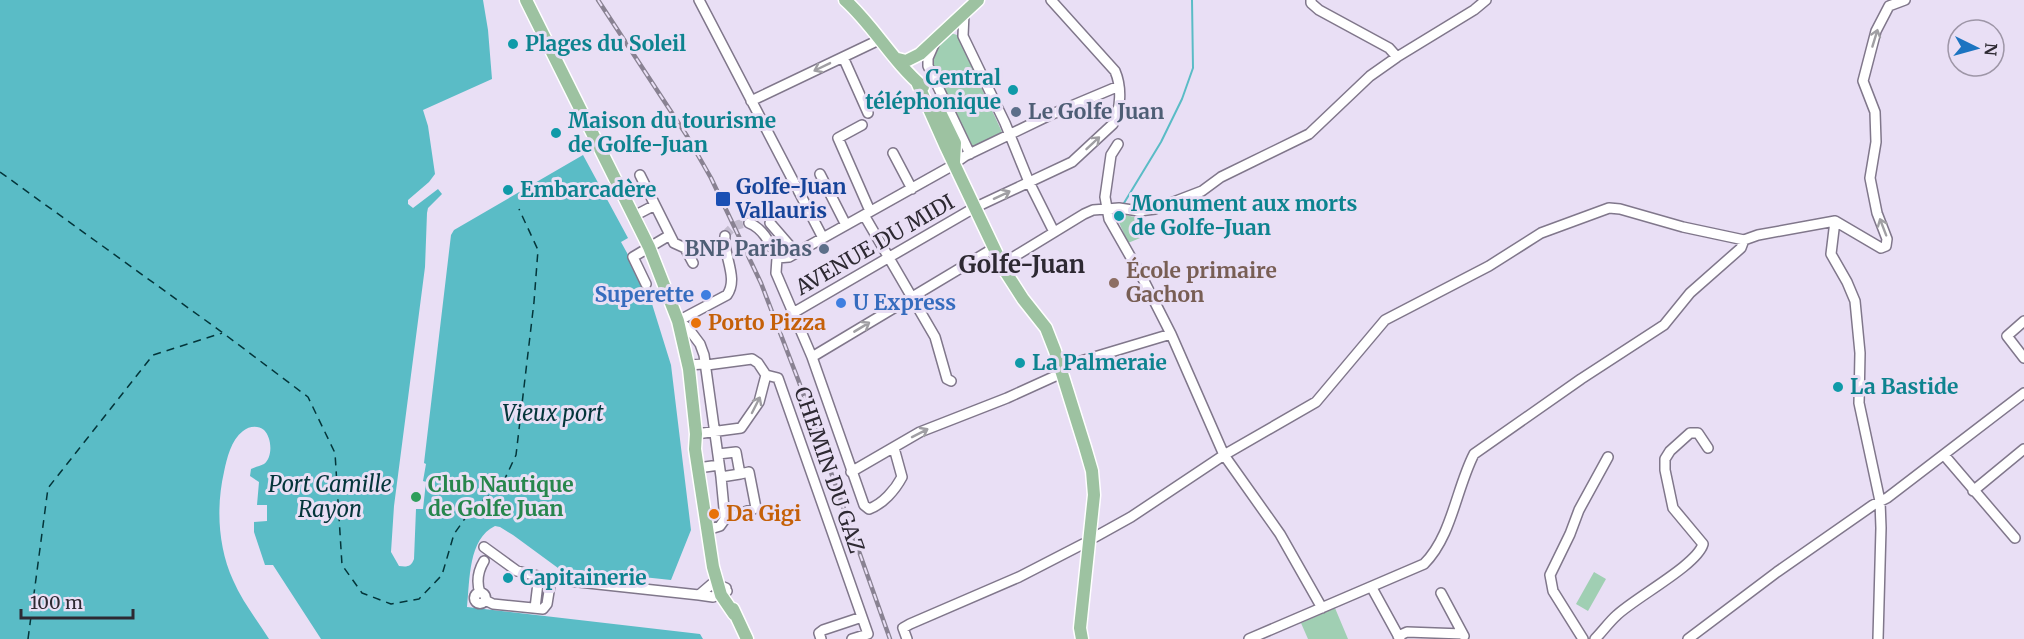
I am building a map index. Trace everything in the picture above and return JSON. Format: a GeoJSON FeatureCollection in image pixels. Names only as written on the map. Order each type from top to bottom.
{"type":"FeatureCollection","features":[{"type":"Feature","properties":{"kind":"main road"},"geometry":{"type":"LineString","coordinates":[[526,0],[649,247],[678,321],[688,365],[698,468],[711,555],[719,590],[747,639]]}},
{"type":"Feature","properties":{"kind":"main road"},"geometry":{"type":"LineString","coordinates":[[845,0],[860,13],[914,79],[932,97],[955,143],[954,164],[974,208],[1002,264],[1023,299],[1046,328],[1066,368],[1092,471],[1094,495],[1080,628],[1082,639]]}},
{"type":"Feature","properties":{"kind":"main road"},"geometry":{"type":"LineString","coordinates":[[898,59],[906,61],[920,54],[978,0]]}},
{"type":"Feature","properties":{"kind":"main road"},"geometry":{"type":"LineString","coordinates":[[914,79],[920,54]]}},
{"type":"Feature","properties":{"kind":"main road"},"geometry":{"type":"LineString","coordinates":[[708,533],[719,590]]}},
{"type":"Feature","properties":{"kind":"street"},"geometry":{"type":"LineString","coordinates":[[699,0],[823,238]]}},
{"type":"Feature","properties":{"kind":"street"},"geometry":{"type":"LineString","coordinates":[[777,258],[793,255],[970,154],[1119,86],[1115,71],[1051,0]]}},
{"type":"Feature","properties":{"kind":"street"},"geometry":{"type":"LineString","coordinates":[[1311,0],[1311,3],[1319,10],[1389,48],[1396,57]]}},
{"type":"Feature","properties":{"kind":"street"},"geometry":{"type":"LineString","coordinates":[[1002,264],[1084,214],[1119,208],[1139,211],[1155,209],[1202,191],[1221,177],[1310,134],[1370,76],[1486,0]]}},
{"type":"Feature","properties":{"kind":"street"},"geometry":{"type":"LineString","coordinates":[[907,639],[903,628],[1019,577],[1131,518],[1224,455],[1316,402],[1385,320],[1489,266],[1541,233],[1609,208],[1744,240],[1758,235],[1835,221],[1881,248],[1886,246],[1887,239],[1877,213],[1870,178],[1876,142],[1875,112],[1863,81],[1876,31],[1889,6],[1905,0]]}},
{"type":"Feature","properties":{"kind":"street"},"geometry":{"type":"LineString","coordinates":[[964,13],[963,36],[986,81],[1029,182],[1054,232]]}},
{"type":"Feature","properties":{"kind":"street"},"geometry":{"type":"LineString","coordinates":[[963,36],[954,31],[941,34],[928,58],[928,66],[970,154]]}},
{"type":"Feature","properties":{"kind":"street"},"geometry":{"type":"LineString","coordinates":[[751,101],[880,39]]}},
{"type":"Feature","properties":{"kind":"street"},"geometry":{"type":"LineString","coordinates":[[843,57],[868,113]]}},
{"type":"Feature","properties":{"kind":"street","name":"AVENUE DU MIDI"},"geometry":{"type":"LineString","coordinates":[[793,313],[974,208],[1072,162],[1113,124],[1117,116],[1119,86]]}},
{"type":"Feature","properties":{"kind":"street"},"geometry":{"type":"LineString","coordinates":[[862,125],[838,138],[867,213],[935,337],[947,379],[951,381]]}},
{"type":"Feature","properties":{"kind":"street"},"geometry":{"type":"LineString","coordinates":[[1118,144],[1111,155],[1105,197],[1109,219],[1171,334],[1224,455],[1280,534],[1322,608]]}},
{"type":"Feature","properties":{"kind":"street"},"geometry":{"type":"LineString","coordinates":[[893,153],[912,189]]}},
{"type":"Feature","properties":{"kind":"street"},"geometry":{"type":"LineString","coordinates":[[820,174],[846,225]]}},
{"type":"Feature","properties":{"kind":"street"},"geometry":{"type":"LineString","coordinates":[[640,175],[674,243],[685,248],[693,263]]}},
{"type":"Feature","properties":{"kind":"street"},"geometry":{"type":"LineString","coordinates":[[634,216],[655,205]]}},
{"type":"Feature","properties":{"kind":"street"},"geometry":{"type":"LineString","coordinates":[[1835,221],[1831,254],[1855,301],[1860,352],[1858,403],[1880,501],[1878,639]]}},
{"type":"Feature","properties":{"kind":"street"},"geometry":{"type":"LineString","coordinates":[[749,223],[762,231],[777,258],[776,273],[812,357],[864,505],[869,509],[875,507],[896,489],[902,477],[894,448]]}},
{"type":"Feature","properties":{"kind":"street"},"geometry":{"type":"LineString","coordinates":[[646,284],[633,257],[670,235]]}},
{"type":"Feature","properties":{"kind":"street"},"geometry":{"type":"LineString","coordinates":[[725,236],[726,255],[732,278],[732,287],[728,295],[678,321],[688,328],[700,344],[705,364],[725,519]]}},
{"type":"Feature","properties":{"kind":"street"},"geometry":{"type":"LineString","coordinates":[[1249,639],[1424,564],[1434,554],[1474,454],[1581,379],[1664,325],[1690,293],[1741,248],[1744,240]]}},
{"type":"Feature","properties":{"kind":"street"},"geometry":{"type":"LineString","coordinates":[[812,357],[994,248]]}},
{"type":"Feature","properties":{"kind":"street"},"geometry":{"type":"LineString","coordinates":[[2024,321],[2007,336],[2024,358]]}},
{"type":"Feature","properties":{"kind":"street"},"geometry":{"type":"LineString","coordinates":[[851,472],[920,432],[1007,398],[1066,368],[1171,334]]}},
{"type":"Feature","properties":{"kind":"street"},"geometry":{"type":"LineString","coordinates":[[688,365],[753,359],[766,375]]}},
{"type":"Feature","properties":{"kind":"street","name":"CHEMIN DU GAZ"},"geometry":{"type":"LineString","coordinates":[[696,434],[741,428],[759,402],[766,375],[778,378],[862,617]]}},
{"type":"Feature","properties":{"kind":"street"},"geometry":{"type":"LineString","coordinates":[[1688,639],[1777,572],[1944,455],[2024,393]]}},
{"type":"Feature","properties":{"kind":"street"},"geometry":{"type":"LineString","coordinates":[[692,400],[711,397]]}},
{"type":"Feature","properties":{"kind":"street"},"geometry":{"type":"LineString","coordinates":[[1595,639],[1617,615],[1644,593],[1684,566],[1701,549],[1703,544],[1697,535],[1673,508],[1665,459],[1670,451],[1690,433],[1698,433],[1707,448]]}},
{"type":"Feature","properties":{"kind":"street"},"geometry":{"type":"LineString","coordinates":[[1973,491],[2024,449]]}},
{"type":"Feature","properties":{"kind":"street"},"geometry":{"type":"LineString","coordinates":[[698,468],[736,452],[740,474]]}},
{"type":"Feature","properties":{"kind":"street"},"geometry":{"type":"LineString","coordinates":[[1944,455],[2014,538]]}},
{"type":"Feature","properties":{"kind":"street"},"geometry":{"type":"LineString","coordinates":[[1583,639],[1553,591],[1550,575],[1579,510],[1608,457]]}},
{"type":"Feature","properties":{"kind":"street"},"geometry":{"type":"LineString","coordinates":[[708,533],[720,526],[725,519],[756,508],[749,472],[721,477]]}},
{"type":"Feature","properties":{"kind":"street"},"geometry":{"type":"LineString","coordinates":[[484,547],[517,570],[551,579],[699,595],[719,590]]}},
{"type":"Feature","properties":{"kind":"street"},"geometry":{"type":"LineString","coordinates":[[484,561],[478,571],[477,583],[482,596],[493,603],[546,608],[551,579]]}},
{"type":"Feature","properties":{"kind":"street"},"geometry":{"type":"LineString","coordinates":[[535,608],[538,583]]}},
{"type":"Feature","properties":{"kind":"street"},"geometry":{"type":"LineString","coordinates":[[1372,588],[1399,637],[1407,632],[1464,636]]}},
{"type":"Feature","properties":{"kind":"street"},"geometry":{"type":"LineString","coordinates":[[1441,593],[1464,636]]}},
{"type":"Feature","properties":{"kind":"street"},"geometry":{"type":"LineString","coordinates":[[821,639],[819,633],[823,630],[862,617],[868,634],[852,639]]}},
{"type":"Feature","properties":{"kind":"green space"},"geometry":{"type":"Polygon","coordinates":[[[951,33],[957,35],[1002,132],[970,148],[931,63],[935,48],[951,33]]]}},
{"type":"Feature","properties":{"kind":"green space"},"geometry":{"type":"Polygon","coordinates":[[[1122,214],[1142,219],[1145,236],[1128,243],[1118,220],[1122,214]]]}},
{"type":"Feature","properties":{"kind":"green space"},"geometry":{"type":"Polygon","coordinates":[[[1594,572],[1606,579],[1588,611],[1576,604],[1594,572]]]}},
{"type":"Feature","properties":{"kind":"green space"},"geometry":{"type":"Polygon","coordinates":[[[1335,608],[1348,639],[1308,639],[1301,623],[1335,608]]]}},
{"type":"Feature","properties":{"kind":"water"},"geometry":{"type":"Polygon","coordinates":[[[0,0],[483,0],[492,79],[423,110],[428,126],[435,174],[408,200],[408,204],[413,208],[438,189],[442,194],[428,208],[427,213],[425,267],[394,506],[391,552],[399,566],[412,564],[416,509],[423,509],[426,482],[423,481],[426,464],[424,463],[451,235],[454,230],[583,155],[628,238],[621,242],[648,291],[671,365],[691,530],[671,580],[558,568],[513,535],[495,526],[486,532],[475,550],[467,607],[700,634],[703,639],[321,639],[273,565],[265,565],[254,532],[254,522],[267,521],[267,505],[257,505],[259,482],[250,476],[251,469],[267,461],[270,447],[267,433],[259,427],[254,427],[245,429],[239,435],[228,455],[221,485],[219,513],[221,541],[233,580],[269,639],[0,639],[0,0]]]}},
{"type":"Feature","properties":{"kind":"waterway"},"geometry":{"type":"LineString","coordinates":[[1124,203],[1161,142],[1182,99],[1193,68],[1192,0]]}},
{"type":"Feature","properties":{"kind":"ferry route"},"geometry":{"type":"LineString","coordinates":[[0,172],[308,397],[335,453],[342,565],[362,593],[391,604],[419,599],[442,575],[454,534],[471,510],[502,485],[516,455],[538,250],[519,209]]}},
{"type":"Feature","properties":{"kind":"ferry route"},"geometry":{"type":"LineString","coordinates":[[28,639],[48,488],[153,355],[222,333]]}},
{"type":"Feature","properties":{"kind":"tunnel"},"geometry":{"type":"LineString","coordinates":[[725,236],[735,226],[749,223]]}},
{"type":"Feature","properties":{"kind":"railway"},"geometry":{"type":"LineString","coordinates":[[598,0],[687,136],[711,178],[761,283],[799,382],[890,639]]}},
{"type":"Feature","properties":{"kind":"place","name":"Plages du Soleil"},"geometry":{"type":"Point","coordinates":[513,44]}},
{"type":"Feature","properties":{"kind":"place","name":"Central téléphonique"},"geometry":{"type":"Point","coordinates":[1013,90]}},
{"type":"Feature","properties":{"kind":"place","name":"Le Golfe Juan"},"geometry":{"type":"Point","coordinates":[1016,112]}},
{"type":"Feature","properties":{"kind":"place","name":"Maison du tourisme de Golfe-Juan"},"geometry":{"type":"Point","coordinates":[556,133]}},
{"type":"Feature","properties":{"kind":"place","name":"Embarcadère"},"geometry":{"type":"Point","coordinates":[508,190]}},
{"type":"Feature","properties":{"kind":"place","name":"Golfe-Juan Vallauris"},"geometry":{"type":"Point","coordinates":[723,199]}},
{"type":"Feature","properties":{"kind":"place","name":"Monument aux morts de Golfe-Juan"},"geometry":{"type":"Point","coordinates":[1119,216]}},
{"type":"Feature","properties":{"kind":"place","name":"BNP Paribas"},"geometry":{"type":"Point","coordinates":[824,249]}},
{"type":"Feature","properties":{"kind":"place","name":"École primaire Gachon"},"geometry":{"type":"Point","coordinates":[1114,283]}},
{"type":"Feature","properties":{"kind":"place","name":"Superette"},"geometry":{"type":"Point","coordinates":[706,295]}},
{"type":"Feature","properties":{"kind":"place","name":"U Express"},"geometry":{"type":"Point","coordinates":[841,303]}},
{"type":"Feature","properties":{"kind":"place","name":"Porto Pizza"},"geometry":{"type":"Point","coordinates":[696,323]}},
{"type":"Feature","properties":{"kind":"place","name":"La Palmeraie"},"geometry":{"type":"Point","coordinates":[1020,363]}},
{"type":"Feature","properties":{"kind":"place","name":"La Bastide"},"geometry":{"type":"Point","coordinates":[1838,387]}},
{"type":"Feature","properties":{"kind":"place","name":"Club Nautique de Golfe Juan"},"geometry":{"type":"Point","coordinates":[416,497]}},
{"type":"Feature","properties":{"kind":"place","name":"Da Gigi"},"geometry":{"type":"Point","coordinates":[714,514]}},
{"type":"Feature","properties":{"kind":"place","name":"Capitainerie"},"geometry":{"type":"Point","coordinates":[508,578]}},
{"type":"Feature","properties":{"kind":"district","name":"Golfe-Juan"},"geometry":{"type":"Point","coordinates":[1022,265]}},
{"type":"Feature","properties":{"kind":"water label","name":"Vieux port"},"geometry":{"type":"Point","coordinates":[553,413]}},
{"type":"Feature","properties":{"kind":"water label","name":"Port Camille Rayon"},"geometry":{"type":"Point","coordinates":[330,496]}}]}
